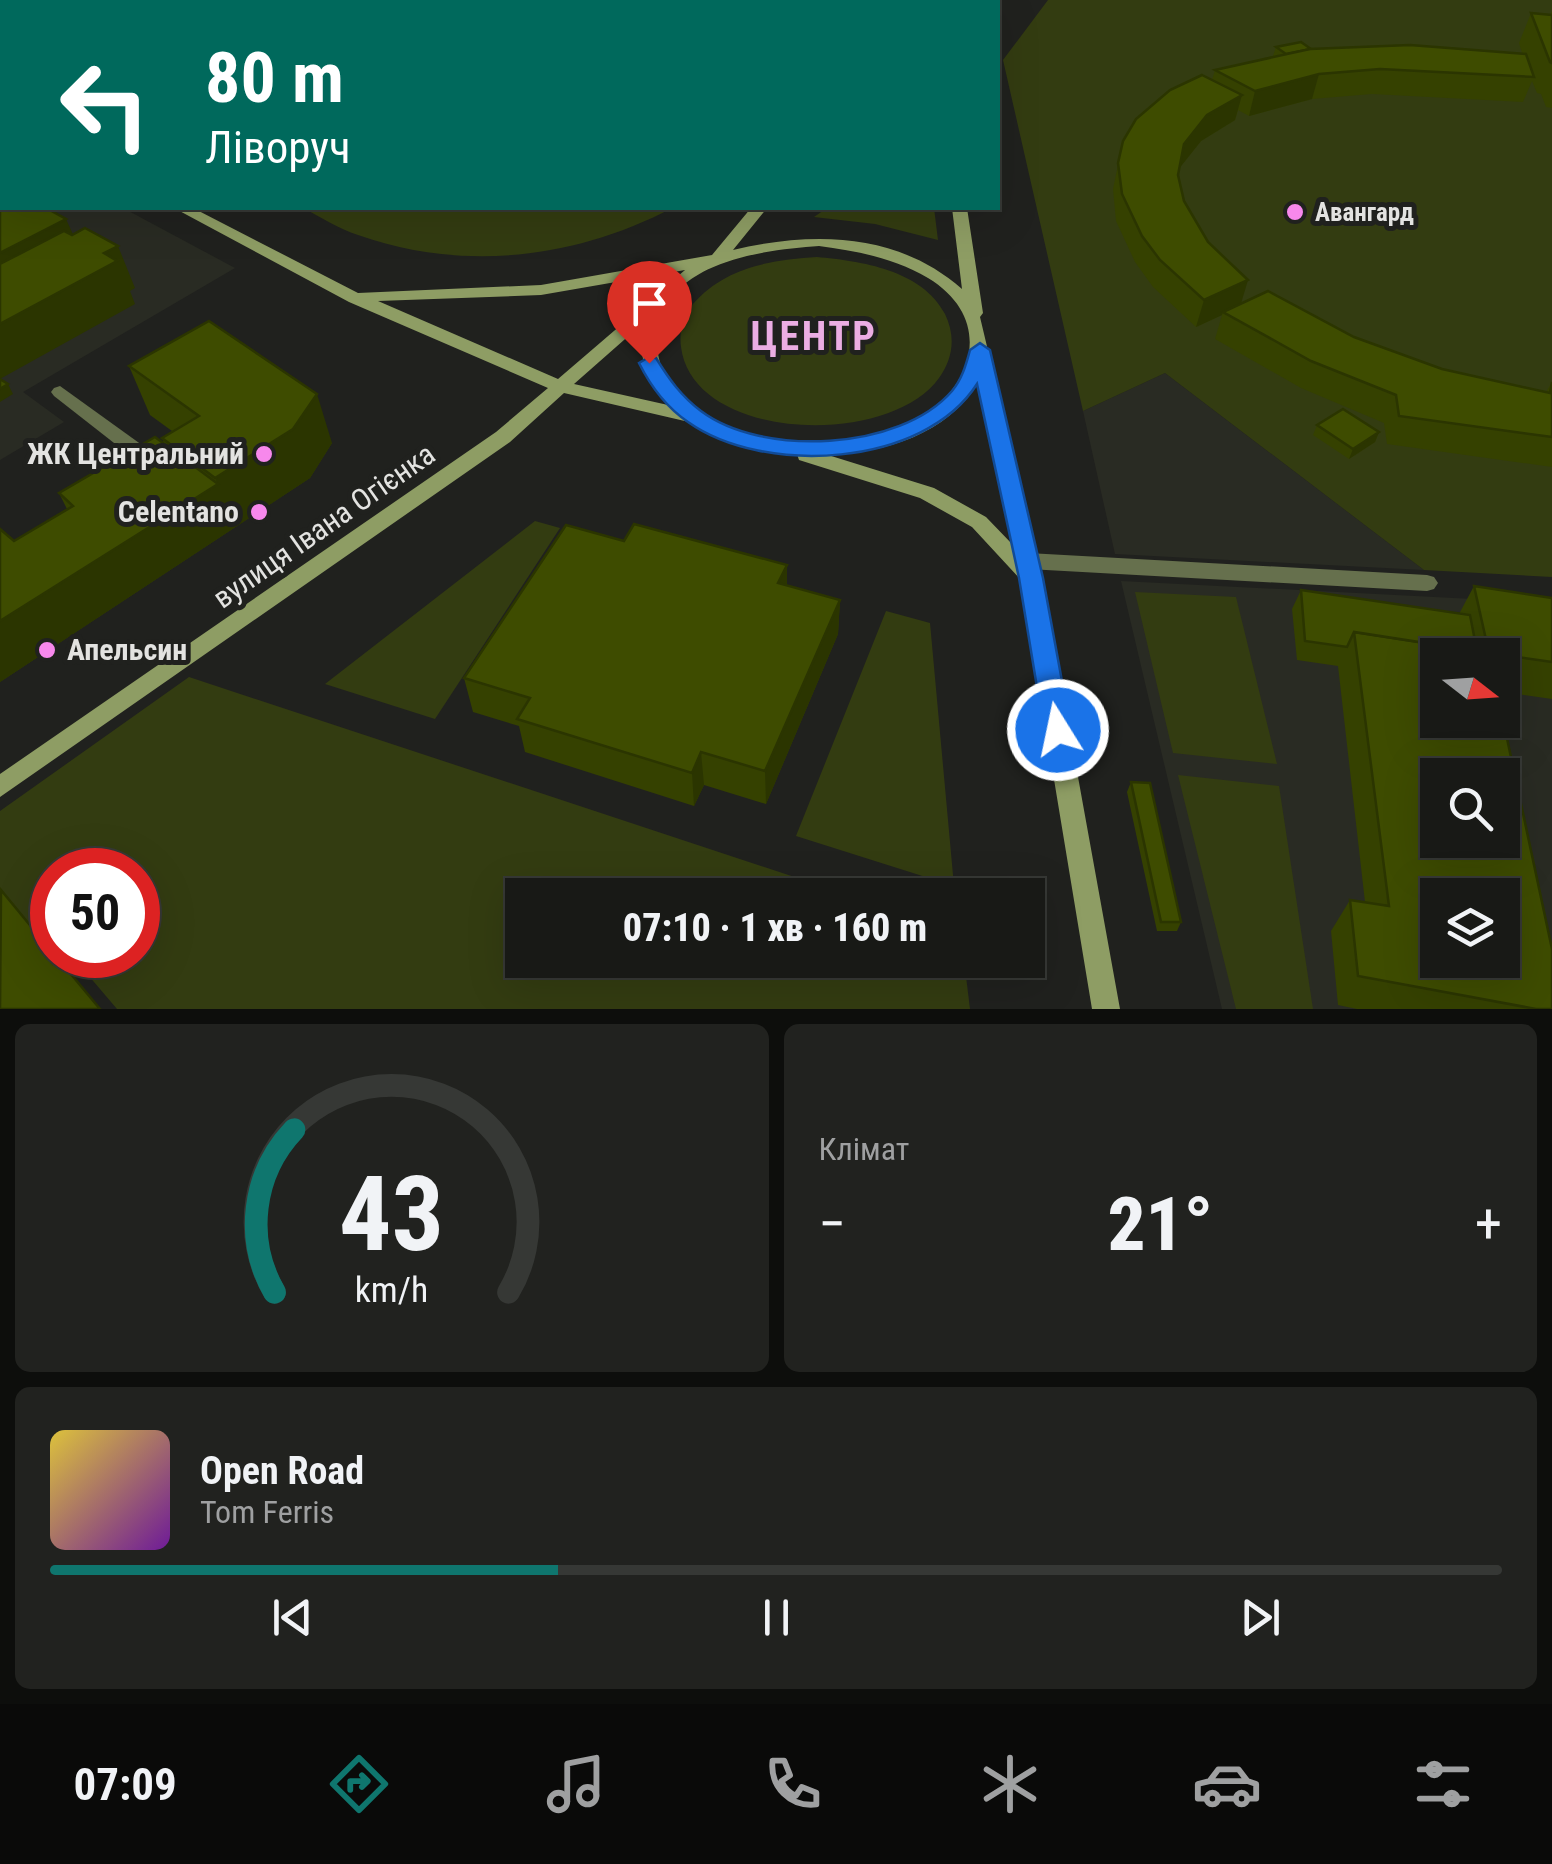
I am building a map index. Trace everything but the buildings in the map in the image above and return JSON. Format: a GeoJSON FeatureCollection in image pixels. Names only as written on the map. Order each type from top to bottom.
{"type":"FeatureCollection","features":[{"type":"Feature","properties":{"kind":"main road"},"geometry":{"type":"LineString","coordinates":[[186,210],[355,298],[562,387],[694,416],[731,434],[927,494],[979,522],[1029,569]]}},
{"type":"Feature","properties":{"kind":"main road"},"geometry":{"type":"LineString","coordinates":[[694,416],[660,385],[649,363],[646,341],[651,319],[666,294],[686,276],[717,259],[757,210]]}},
{"type":"Feature","properties":{"kind":"main road"},"geometry":{"type":"LineString","coordinates":[[960,210],[980,350],[1029,569],[1106,1009]]}},
{"type":"Feature","properties":{"kind":"main road"},"geometry":{"type":"LineString","coordinates":[[355,298],[541,290],[717,259],[783,242],[854,245],[888,253],[944,283],[964,303],[976,325]]}},
{"type":"Feature","properties":{"kind":"main road","name":"вулиця Івана Огієнка"},"geometry":{"type":"LineString","coordinates":[[0,787],[504,437],[666,294]]}},
{"type":"Feature","properties":{"kind":"main road"},"geometry":{"type":"LineString","coordinates":[[778,446],[822,449],[902,434],[934,418],[958,397],[974,374],[980,350]]}},
{"type":"Feature","properties":{"kind":"lane"},"geometry":{"type":"LineString","coordinates":[[60,392],[154,462],[137,472]]}},
{"type":"Feature","properties":{"kind":"lane"},"geometry":{"type":"LineString","coordinates":[[1029,569],[1428,584]]}},
{"type":"Feature","properties":{"kind":"shaded area"},"geometry":{"type":"Polygon","coordinates":[[[0,210],[127,210],[235,268],[23,392],[64,422],[0,460],[0,210]]]}},
{"type":"Feature","properties":{"kind":"shaded area"},"geometry":{"type":"Polygon","coordinates":[[[1165,373],[1424,570],[1115,554],[1083,411],[1165,373]]]}},
{"type":"Feature","properties":{"kind":"shaded area"},"geometry":{"type":"Polygon","coordinates":[[[1121,581],[1552,603],[1552,1009],[1222,1009],[1121,581]]]}},
{"type":"Feature","properties":{"kind":"green space","name":"Авангард"},"geometry":{"type":"Polygon","coordinates":[[[1048,0],[1552,0],[1552,577],[1424,570],[1165,373],[1083,411],[1003,60],[1048,0]]]}},
{"type":"Feature","properties":{"kind":"green space"},"geometry":{"type":"Polygon","coordinates":[[[307,210],[668,210],[597,239],[518,254],[437,254],[397,247],[351,232],[307,210]]]}},
{"type":"Feature","properties":{"kind":"green space"},"geometry":{"type":"Polygon","coordinates":[[[824,210],[934,210],[938,240],[875,224],[814,217],[824,210]]]}},
{"type":"Feature","properties":{"kind":"green space"},"geometry":{"type":"Polygon","coordinates":[[[817,257],[889,270],[935,299],[945,314],[952,339],[950,355],[939,378],[914,401],[879,416],[839,424],[796,424],[755,417],[719,402],[693,378],[681,347],[682,324],[690,309],[706,291],[734,274],[766,263],[817,257]]]}},
{"type":"Feature","properties":{"kind":"green space"},"geometry":{"type":"Polygon","coordinates":[[[535,521],[560,528],[435,719],[325,684],[535,521]]]}},
{"type":"Feature","properties":{"kind":"green space"},"geometry":{"type":"Polygon","coordinates":[[[1135,592],[1236,597],[1277,764],[1173,753],[1135,592]]]}},
{"type":"Feature","properties":{"kind":"green space"},"geometry":{"type":"Polygon","coordinates":[[[886,611],[930,623],[953,878],[929,878],[796,836],[886,611]]]}},
{"type":"Feature","properties":{"kind":"green space"},"geometry":{"type":"Polygon","coordinates":[[[189,677],[798,878],[505,878],[505,978],[966,978],[970,1009],[117,1009],[91,978],[160,978],[160,848],[30,848],[30,930],[0,953],[0,811],[189,677]]]}},
{"type":"Feature","properties":{"kind":"green space"},"geometry":{"type":"Polygon","coordinates":[[[1178,775],[1279,786],[1313,1009],[1236,1009],[1178,775]]]}},
{"type":"Feature","properties":{"kind":"place","name":"Авангард"},"geometry":{"type":"Point","coordinates":[1295,212]}},
{"type":"Feature","properties":{"kind":"place","name":"ЖК Центральний"},"geometry":{"type":"Point","coordinates":[264,454]}},
{"type":"Feature","properties":{"kind":"place","name":"Celentano"},"geometry":{"type":"Point","coordinates":[259,512]}},
{"type":"Feature","properties":{"kind":"place","name":"Апельсин"},"geometry":{"type":"Point","coordinates":[47,650]}},
{"type":"Feature","properties":{"kind":"district","name":"ЦЕНТР"},"geometry":{"type":"Point","coordinates":[814,336]}},
{"type":"Feature","properties":{"kind":"route"},"geometry":{"type":"LineString","coordinates":[[649,363],[660,385],[711,426],[763,444],[822,449],[902,434],[934,418],[958,397],[974,374],[980,350],[1031,578],[1058,730]]}}]}
